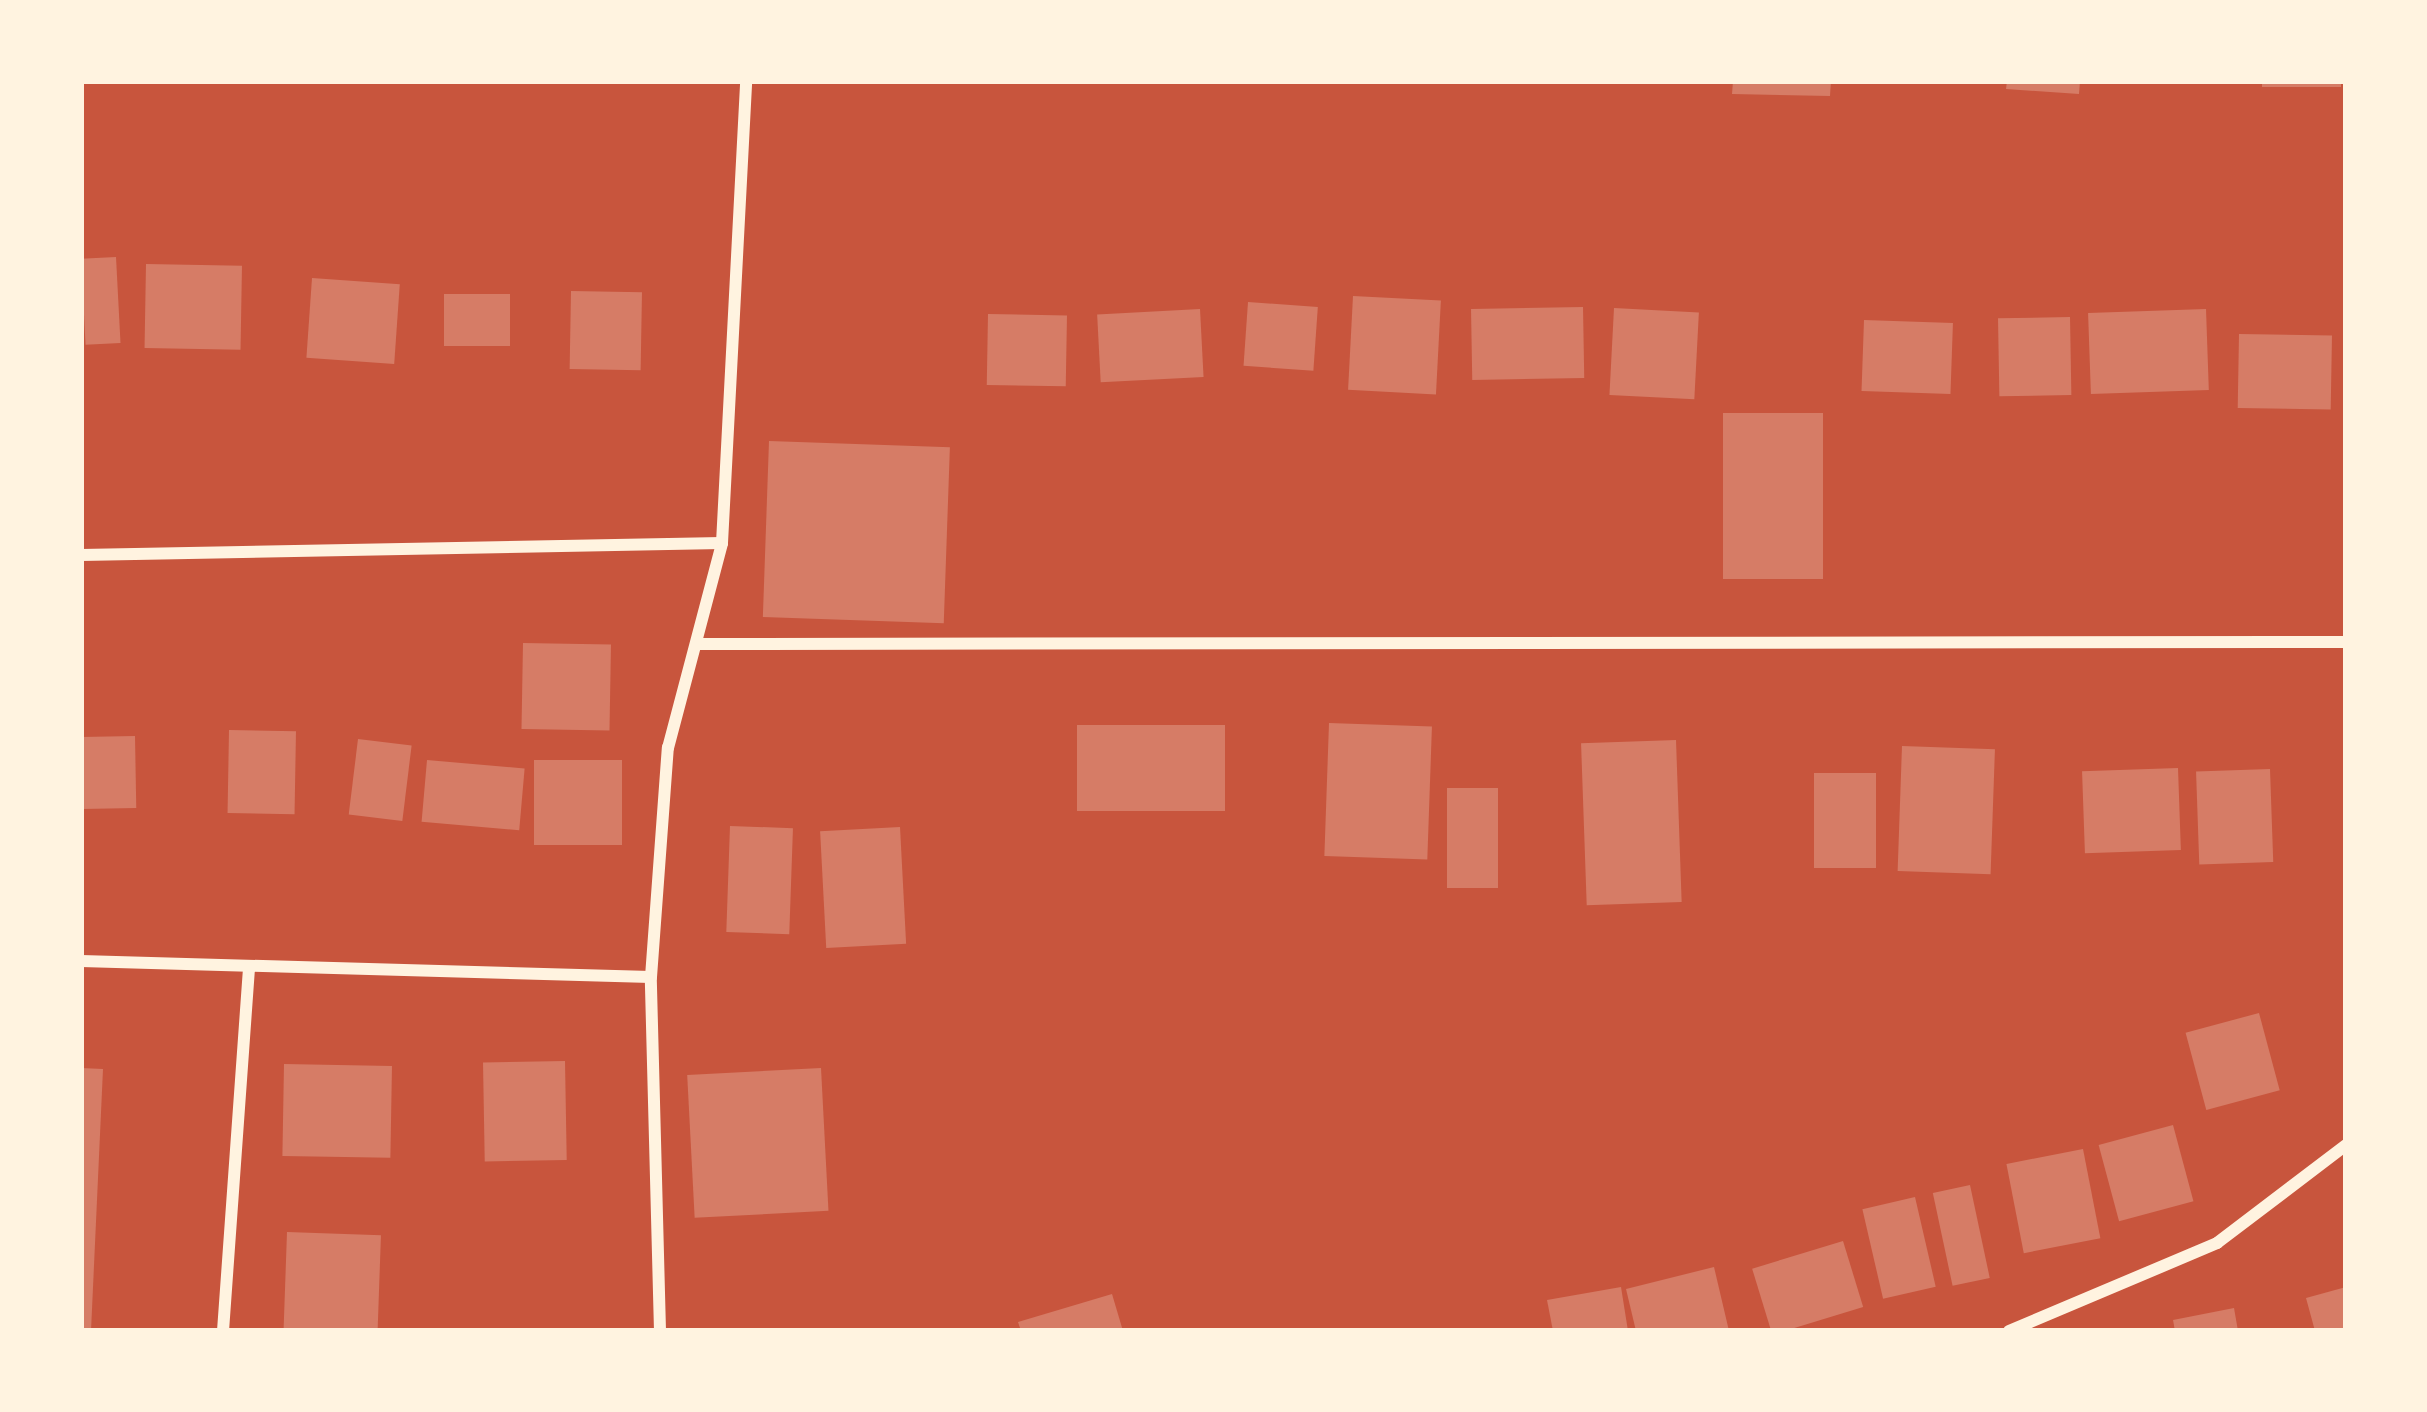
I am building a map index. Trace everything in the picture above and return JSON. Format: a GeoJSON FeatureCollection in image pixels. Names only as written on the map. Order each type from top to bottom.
{"type":"FeatureCollection","features":[{"type":"Feature","properties":{"kind":"street"},"geometry":{"type":"LineString","coordinates":[[660,1331],[651,977],[668,748],[722,544],[746,81]]}},
{"type":"Feature","properties":{"kind":"street"},"geometry":{"type":"LineString","coordinates":[[81,555],[722,544]]}},
{"type":"Feature","properties":{"kind":"street"},"geometry":{"type":"LineString","coordinates":[[699,644],[2346,642]]}},
{"type":"Feature","properties":{"kind":"street"},"geometry":{"type":"LineString","coordinates":[[81,962],[651,977]]}},
{"type":"Feature","properties":{"kind":"street"},"geometry":{"type":"LineString","coordinates":[[223,1331],[249,968]]}},
{"type":"Feature","properties":{"kind":"street"},"geometry":{"type":"LineString","coordinates":[[2009,1331],[2217,1244],[2346,1145]]}},
{"type":"Feature","properties":{"kind":"building"},"geometry":{"type":"Polygon","coordinates":[[[1733,81],[1831,81],[1830,96],[1732,94],[1733,81]]]}},
{"type":"Feature","properties":{"kind":"building"},"geometry":{"type":"Polygon","coordinates":[[[2007,81],[2080,81],[2079,94],[2006,89],[2007,81]]]}},
{"type":"Feature","properties":{"kind":"building"},"geometry":{"type":"Polygon","coordinates":[[[2262,81],[2341,81],[2341,87],[2262,87],[2262,81]]]}},
{"type":"Feature","properties":{"kind":"building"},"geometry":{"type":"Polygon","coordinates":[[[116,257],[121,343],[86,345],[81,259],[116,257]]]}},
{"type":"Feature","properties":{"kind":"building"},"geometry":{"type":"Polygon","coordinates":[[[146,264],[242,266],[241,350],[145,348],[146,264]]]}},
{"type":"Feature","properties":{"kind":"building"},"geometry":{"type":"Polygon","coordinates":[[[312,278],[400,284],[394,364],[306,358],[312,278]]]}},
{"type":"Feature","properties":{"kind":"building"},"geometry":{"type":"Polygon","coordinates":[[[571,291],[642,292],[641,370],[570,369],[571,291]]]}},
{"type":"Feature","properties":{"kind":"building"},"geometry":{"type":"Polygon","coordinates":[[[444,294],[510,294],[510,346],[444,346],[444,294]]]}},
{"type":"Feature","properties":{"kind":"building"},"geometry":{"type":"Polygon","coordinates":[[[1353,296],[1441,301],[1436,394],[1348,390],[1353,296]]]}},
{"type":"Feature","properties":{"kind":"building"},"geometry":{"type":"Polygon","coordinates":[[[1248,302],[1318,307],[1313,371],[1244,366],[1248,302]]]}},
{"type":"Feature","properties":{"kind":"building"},"geometry":{"type":"Polygon","coordinates":[[[1583,307],[1584,378],[1472,380],[1471,309],[1583,307]]]}},
{"type":"Feature","properties":{"kind":"building"},"geometry":{"type":"Polygon","coordinates":[[[1614,308],[1699,312],[1694,399],[1609,395],[1614,308]]]}},
{"type":"Feature","properties":{"kind":"building"},"geometry":{"type":"Polygon","coordinates":[[[1200,309],[1204,377],[1101,382],[1097,314],[1200,309]]]}},
{"type":"Feature","properties":{"kind":"building"},"geometry":{"type":"Polygon","coordinates":[[[2206,309],[2209,390],[2091,394],[2088,313],[2206,309]]]}},
{"type":"Feature","properties":{"kind":"building"},"geometry":{"type":"Polygon","coordinates":[[[988,314],[1067,315],[1066,386],[987,385],[988,314]]]}},
{"type":"Feature","properties":{"kind":"building"},"geometry":{"type":"Polygon","coordinates":[[[2070,317],[2071,395],[1999,396],[1998,318],[2070,317]]]}},
{"type":"Feature","properties":{"kind":"building"},"geometry":{"type":"Polygon","coordinates":[[[1864,320],[1953,323],[1950,394],[1862,391],[1864,320]]]}},
{"type":"Feature","properties":{"kind":"building"},"geometry":{"type":"Polygon","coordinates":[[[2239,334],[2332,336],[2331,410],[2238,408],[2239,334]]]}},
{"type":"Feature","properties":{"kind":"building"},"geometry":{"type":"Polygon","coordinates":[[[1723,413],[1823,413],[1823,579],[1723,579],[1723,413]]]}},
{"type":"Feature","properties":{"kind":"building"},"geometry":{"type":"Polygon","coordinates":[[[769,441],[950,447],[944,623],[763,617],[769,441]]]}},
{"type":"Feature","properties":{"kind":"building"},"geometry":{"type":"Polygon","coordinates":[[[523,643],[611,645],[609,731],[521,729],[523,643]]]}},
{"type":"Feature","properties":{"kind":"building"},"geometry":{"type":"Polygon","coordinates":[[[1329,723],[1432,727],[1427,860],[1324,856],[1329,723]]]}},
{"type":"Feature","properties":{"kind":"building"},"geometry":{"type":"Polygon","coordinates":[[[1077,725],[1225,725],[1225,811],[1077,811],[1077,725]]]}},
{"type":"Feature","properties":{"kind":"building"},"geometry":{"type":"Polygon","coordinates":[[[229,730],[296,731],[295,814],[228,813],[229,730]]]}},
{"type":"Feature","properties":{"kind":"building"},"geometry":{"type":"Polygon","coordinates":[[[135,736],[136,808],[82,809],[81,737],[135,736]]]}},
{"type":"Feature","properties":{"kind":"building"},"geometry":{"type":"Polygon","coordinates":[[[358,739],[412,746],[402,821],[349,814],[358,739]]]}},
{"type":"Feature","properties":{"kind":"building"},"geometry":{"type":"Polygon","coordinates":[[[1676,740],[1682,902],[1587,905],[1581,743],[1676,740]]]}},
{"type":"Feature","properties":{"kind":"building"},"geometry":{"type":"Polygon","coordinates":[[[1902,746],[1995,749],[1991,874],[1898,871],[1902,746]]]}},
{"type":"Feature","properties":{"kind":"building"},"geometry":{"type":"Polygon","coordinates":[[[427,760],[525,769],[519,830],[422,822],[427,760]]]}},
{"type":"Feature","properties":{"kind":"building"},"geometry":{"type":"Polygon","coordinates":[[[534,760],[622,760],[622,845],[534,845],[534,760]]]}},
{"type":"Feature","properties":{"kind":"building"},"geometry":{"type":"Polygon","coordinates":[[[2178,768],[2181,850],[2085,853],[2082,771],[2178,768]]]}},
{"type":"Feature","properties":{"kind":"building"},"geometry":{"type":"Polygon","coordinates":[[[2270,769],[2273,862],[2199,865],[2196,772],[2270,769]]]}},
{"type":"Feature","properties":{"kind":"building"},"geometry":{"type":"Polygon","coordinates":[[[1814,773],[1876,773],[1876,868],[1814,868],[1814,773]]]}},
{"type":"Feature","properties":{"kind":"building"},"geometry":{"type":"Polygon","coordinates":[[[1447,788],[1498,788],[1498,888],[1447,888],[1447,788]]]}},
{"type":"Feature","properties":{"kind":"building"},"geometry":{"type":"Polygon","coordinates":[[[730,826],[793,828],[789,934],[726,932],[730,826]]]}},
{"type":"Feature","properties":{"kind":"building"},"geometry":{"type":"Polygon","coordinates":[[[900,827],[906,944],[826,948],[820,831],[900,827]]]}},
{"type":"Feature","properties":{"kind":"building"},"geometry":{"type":"Polygon","coordinates":[[[2259,1013],[2280,1090],[2206,1110],[2186,1033],[2259,1013]]]}},
{"type":"Feature","properties":{"kind":"building"},"geometry":{"type":"Polygon","coordinates":[[[565,1061],[567,1160],[485,1161],[483,1062],[565,1061]]]}},
{"type":"Feature","properties":{"kind":"building"},"geometry":{"type":"Polygon","coordinates":[[[284,1064],[392,1066],[390,1158],[282,1156],[284,1064]]]}},
{"type":"Feature","properties":{"kind":"building"},"geometry":{"type":"Polygon","coordinates":[[[81,1068],[103,1069],[91,1331],[81,1331],[81,1068]]]}},
{"type":"Feature","properties":{"kind":"building"},"geometry":{"type":"Polygon","coordinates":[[[821,1068],[828,1211],[695,1218],[687,1075],[821,1068]]]}},
{"type":"Feature","properties":{"kind":"building"},"geometry":{"type":"Polygon","coordinates":[[[2173,1125],[2193,1201],[2119,1221],[2099,1145],[2173,1125]]]}},
{"type":"Feature","properties":{"kind":"building"},"geometry":{"type":"Polygon","coordinates":[[[2083,1149],[2100,1238],[2024,1253],[2006,1164],[2083,1149]]]}},
{"type":"Feature","properties":{"kind":"building"},"geometry":{"type":"Polygon","coordinates":[[[1970,1185],[1990,1278],[1953,1286],[1933,1193],[1970,1185]]]}},
{"type":"Feature","properties":{"kind":"building"},"geometry":{"type":"Polygon","coordinates":[[[1915,1197],[1936,1287],[1883,1299],[1862,1209],[1915,1197]]]}},
{"type":"Feature","properties":{"kind":"building"},"geometry":{"type":"Polygon","coordinates":[[[287,1232],[381,1235],[378,1331],[284,1331],[287,1232]]]}},
{"type":"Feature","properties":{"kind":"building"},"geometry":{"type":"Polygon","coordinates":[[[1843,1241],[1863,1307],[1771,1331],[1752,1269],[1843,1241]]]}},
{"type":"Feature","properties":{"kind":"building"},"geometry":{"type":"Polygon","coordinates":[[[1714,1267],[1729,1331],[1636,1331],[1626,1289],[1714,1267]]]}},
{"type":"Feature","properties":{"kind":"building"},"geometry":{"type":"Polygon","coordinates":[[[1621,1287],[1628,1331],[1553,1331],[1547,1300],[1621,1287]]]}},
{"type":"Feature","properties":{"kind":"building"},"geometry":{"type":"Polygon","coordinates":[[[2346,1287],[2346,1331],[2315,1331],[2306,1298],[2346,1287]]]}},
{"type":"Feature","properties":{"kind":"building"},"geometry":{"type":"Polygon","coordinates":[[[1112,1294],[1123,1331],[1021,1331],[1018,1322],[1112,1294]]]}},
{"type":"Feature","properties":{"kind":"building"},"geometry":{"type":"Polygon","coordinates":[[[2234,1308],[2238,1331],[2175,1331],[2173,1320],[2234,1308]]]}}]}
